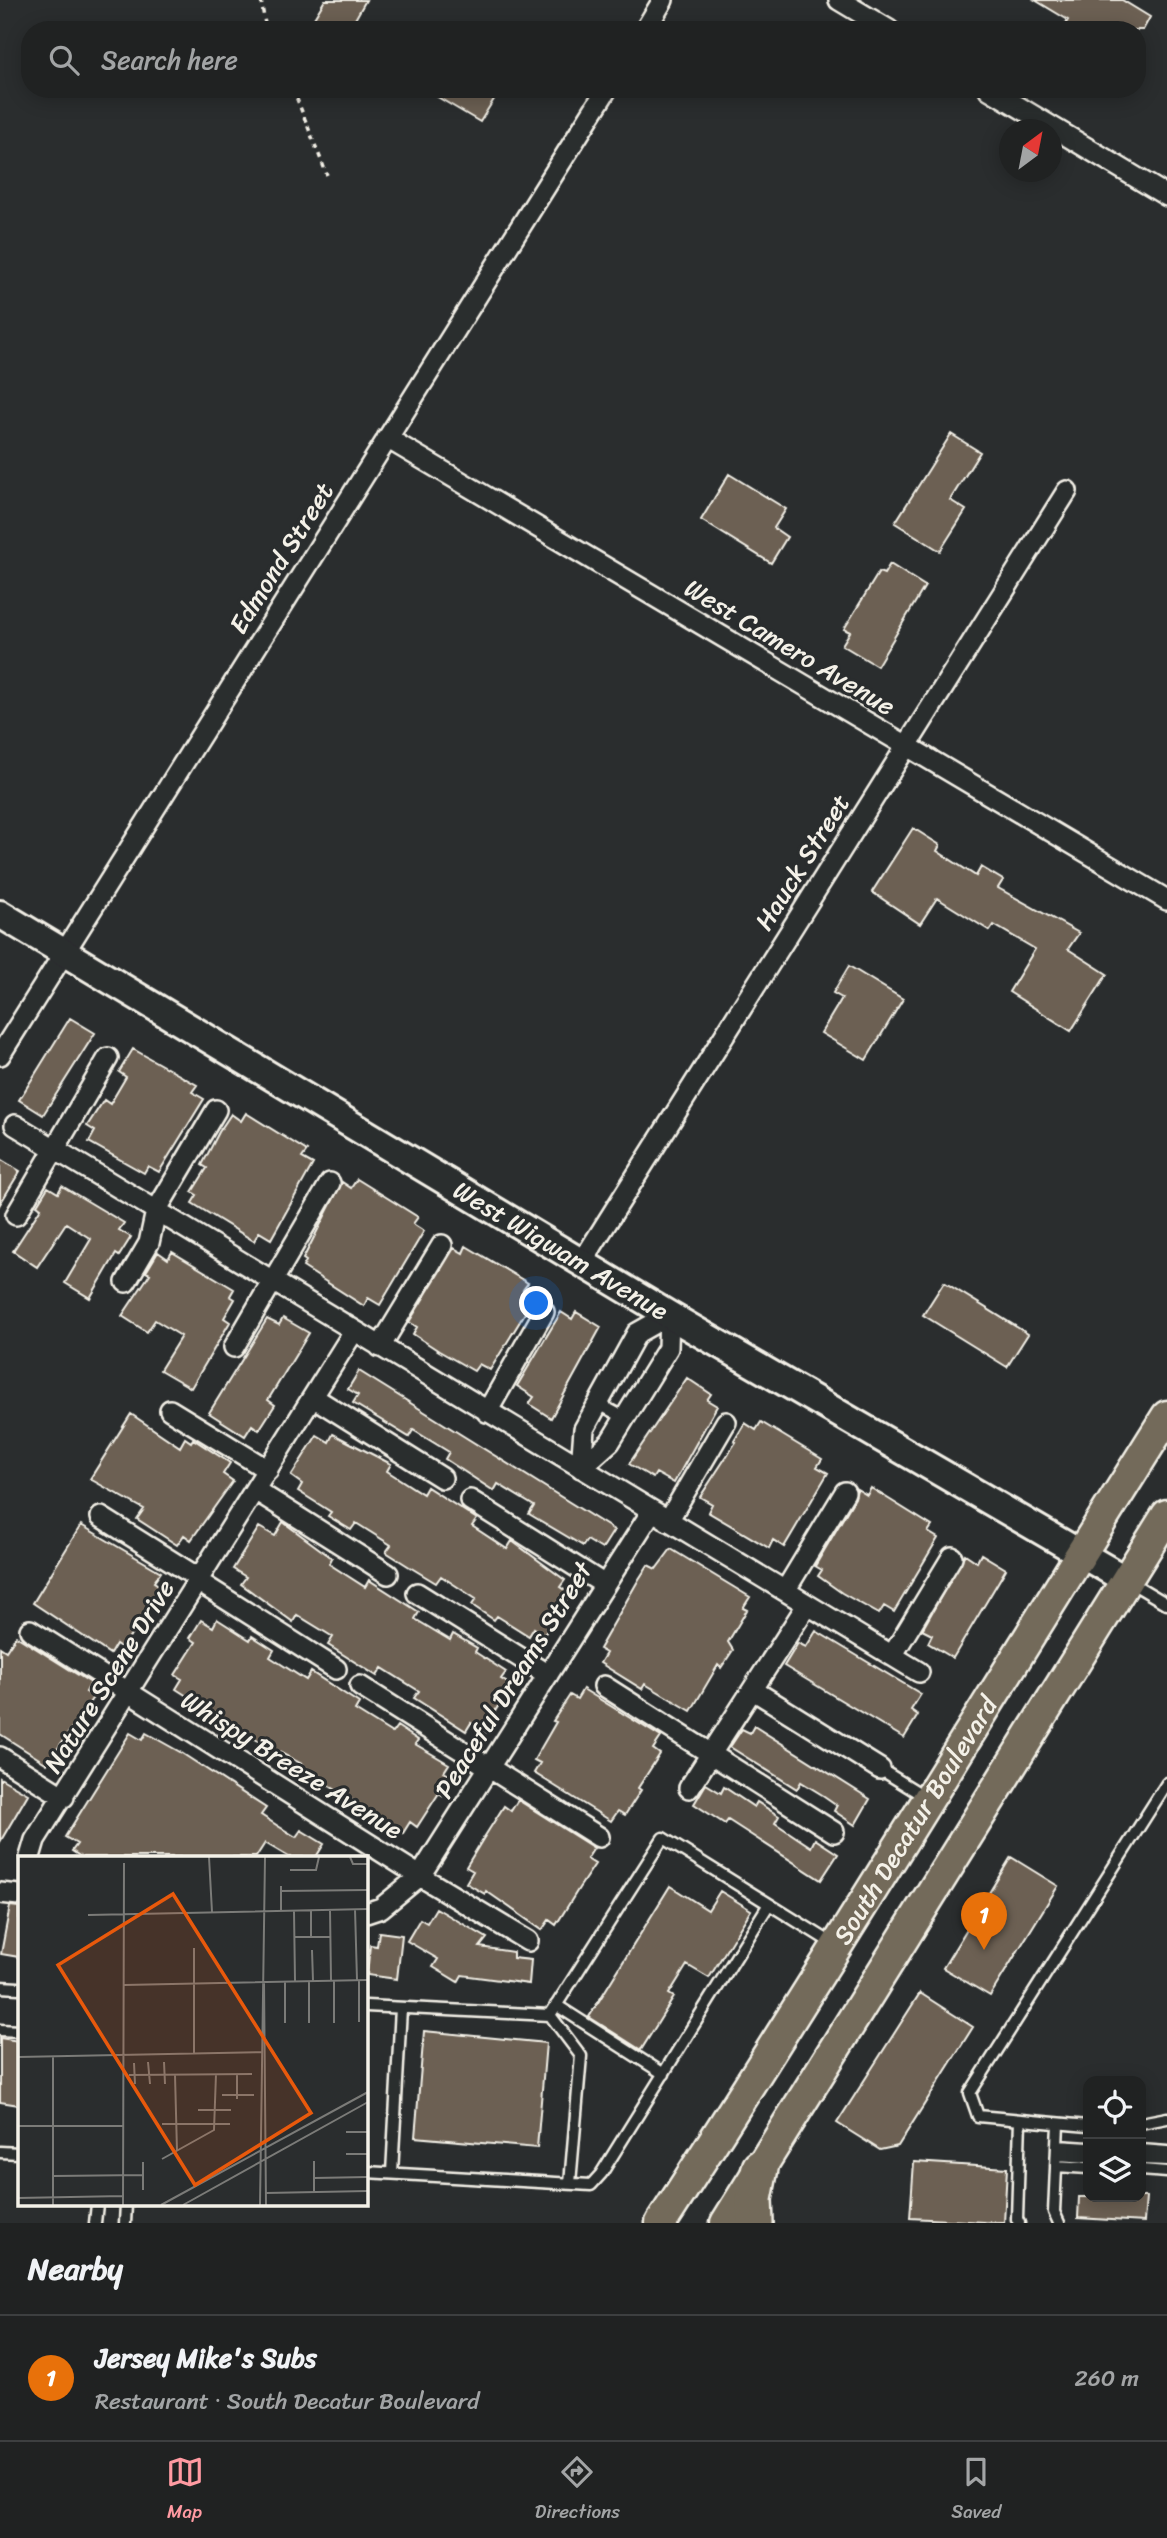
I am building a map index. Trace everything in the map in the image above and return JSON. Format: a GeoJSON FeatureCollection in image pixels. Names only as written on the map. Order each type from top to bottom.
{"type":"FeatureCollection","features":[{"type":"Feature","properties":{"kind":"highway"},"geometry":{"type":"LineString","coordinates":[[755,2223],[754,2199],[760,2168]]}},
{"type":"Feature","properties":{"kind":"main road","name":"South Decatur Boulevard"},"geometry":{"type":"LineString","coordinates":[[661,2223],[838,1947],[927,1799],[1167,1416]]}},
{"type":"Feature","properties":{"kind":"main road","name":"South Decatur Boulevard"},"geometry":{"type":"LineString","coordinates":[[726,2223],[1167,1515]]}},
{"type":"Feature","properties":{"kind":"street"},"geometry":{"type":"LineString","coordinates":[[650,21],[663,0]]}},
{"type":"Feature","properties":{"kind":"street"},"geometry":{"type":"LineString","coordinates":[[839,0],[874,21]]}},
{"type":"Feature","properties":{"kind":"street","name":"Edmond Street"},"geometry":{"type":"LineString","coordinates":[[0,1055],[601,98]]}},
{"type":"Feature","properties":{"kind":"street"},"geometry":{"type":"LineString","coordinates":[[1004,98],[1167,196]]}},
{"type":"Feature","properties":{"kind":"street","name":"West Camero Avenue"},"geometry":{"type":"LineString","coordinates":[[387,438],[1167,900]]}},
{"type":"Feature","properties":{"kind":"street","name":"Hauck Street"},"geometry":{"type":"LineString","coordinates":[[582,1262],[1067,491]]}},
{"type":"Feature","properties":{"kind":"street","name":"West Wigwam Avenue"},"geometry":{"type":"LineString","coordinates":[[0,914],[669,1315],[1126,1580]]}},
{"type":"Feature","properties":{"kind":"street"},"geometry":{"type":"LineString","coordinates":[[16,1215],[108,1058]]}},
{"type":"Feature","properties":{"kind":"street"},"geometry":{"type":"LineString","coordinates":[[126,1282],[149,1242],[156,1211],[216,1110]]}},
{"type":"Feature","properties":{"kind":"street"},"geometry":{"type":"LineString","coordinates":[[15,1125],[919,1672]]}},
{"type":"Feature","properties":{"kind":"street"},"geometry":{"type":"LineString","coordinates":[[234,1347],[330,1183]]}},
{"type":"Feature","properties":{"kind":"street"},"geometry":{"type":"LineString","coordinates":[[380,1347],[442,1245]]}},
{"type":"Feature","properties":{"kind":"street"},"geometry":{"type":"LineString","coordinates":[[487,1412],[544,1312]]}},
{"type":"Feature","properties":{"kind":"street"},"geometry":{"type":"LineString","coordinates":[[581,1468],[584,1429],[637,1333],[669,1315]]}},
{"type":"Feature","properties":{"kind":"street"},"geometry":{"type":"LineString","coordinates":[[581,1468],[610,1442],[668,1348],[669,1315]]}},
{"type":"Feature","properties":{"kind":"street","name":"Nature Scene Drive"},"geometry":{"type":"LineString","coordinates":[[30,1856],[35,1840],[130,1693],[354,1331]]}},
{"type":"Feature","properties":{"kind":"street"},"geometry":{"type":"LineString","coordinates":[[313,1397],[442,1478]]}},
{"type":"Feature","properties":{"kind":"street"},"geometry":{"type":"LineString","coordinates":[[170,1410],[268,1471]]}},
{"type":"Feature","properties":{"kind":"street","name":"Peaceful Dreams Street"},"geometry":{"type":"LineString","coordinates":[[368,1912],[381,1908],[419,1876],[605,1585],[660,1516],[726,1422]]}},
{"type":"Feature","properties":{"kind":"street"},"geometry":{"type":"LineString","coordinates":[[256,1490],[388,1574]]}},
{"type":"Feature","properties":{"kind":"street"},"geometry":{"type":"LineString","coordinates":[[785,1591],[845,1492]]}},
{"type":"Feature","properties":{"kind":"street"},"geometry":{"type":"LineString","coordinates":[[470,1500],[605,1585]]}},
{"type":"Feature","properties":{"kind":"street","name":"Nature Scene Drive"},"geometry":{"type":"LineString","coordinates":[[101,1517],[336,1668]]}},
{"type":"Feature","properties":{"kind":"street"},"geometry":{"type":"LineString","coordinates":[[892,1656],[952,1556]]}},
{"type":"Feature","properties":{"kind":"street"},"geometry":{"type":"LineString","coordinates":[[417,1593],[548,1675]]}},
{"type":"Feature","properties":{"kind":"street"},"geometry":{"type":"LineString","coordinates":[[689,1788],[807,1605]]}},
{"type":"Feature","properties":{"kind":"street","name":"Whispy Breeze Avenue"},"geometry":{"type":"LineString","coordinates":[[30,1630],[419,1876],[528,1941]]}},
{"type":"Feature","properties":{"kind":"street"},"geometry":{"type":"LineString","coordinates":[[360,1686],[598,1838]]}},
{"type":"Feature","properties":{"kind":"street"},"geometry":{"type":"LineString","coordinates":[[604,1686],[834,1832]]}},
{"type":"Feature","properties":{"kind":"street"},"geometry":{"type":"LineString","coordinates":[[753,1690],[880,1769]]}},
{"type":"Feature","properties":{"kind":"street","name":"Nature Scene Drive"},"geometry":{"type":"LineString","coordinates":[[0,1757],[64,1797]]}},
{"type":"Feature","properties":{"kind":"lane"},"geometry":{"type":"LineString","coordinates":[[597,1403],[625,1418]]}},
{"type":"Feature","properties":{"kind":"lane"},"geometry":{"type":"LineString","coordinates":[[1126,1580],[1167,1604]]}},
{"type":"Feature","properties":{"kind":"lane"},"geometry":{"type":"LineString","coordinates":[[880,1769],[927,1799]]}},
{"type":"Feature","properties":{"kind":"lane"},"geometry":{"type":"LineString","coordinates":[[1083,2126],[978,2116],[970,2093],[1167,1783]]}},
{"type":"Feature","properties":{"kind":"lane"},"geometry":{"type":"LineString","coordinates":[[550,2015],[663,1838],[838,1947]]}},
{"type":"Feature","properties":{"kind":"lane"},"geometry":{"type":"LineString","coordinates":[[368,2172],[591,2185],[601,2174],[769,1904]]}},
{"type":"Feature","properties":{"kind":"lane"},"geometry":{"type":"LineString","coordinates":[[0,1987],[18,1988]]}},
{"type":"Feature","properties":{"kind":"lane"},"geometry":{"type":"LineString","coordinates":[[556,2005],[664,2074]]}},
{"type":"Feature","properties":{"kind":"lane"},"geometry":{"type":"LineString","coordinates":[[368,2006],[550,2015]]}},
{"type":"Feature","properties":{"kind":"lane"},"geometry":{"type":"LineString","coordinates":[[392,2174],[401,2008]]}},
{"type":"Feature","properties":{"kind":"lane"},"geometry":{"type":"LineString","coordinates":[[550,2015],[580,2056],[570,2183]]}},
{"type":"Feature","properties":{"kind":"lane"},"geometry":{"type":"LineString","coordinates":[[0,2031],[18,2031]]}},
{"type":"Feature","properties":{"kind":"lane"},"geometry":{"type":"LineString","coordinates":[[1146,2122],[1167,2118]]}},
{"type":"Feature","properties":{"kind":"lane"},"geometry":{"type":"LineString","coordinates":[[1019,2223],[1020,2120]]}},
{"type":"Feature","properties":{"kind":"lane"},"geometry":{"type":"LineString","coordinates":[[1058,2123],[1054,2212],[1059,2223]]}},
{"type":"Feature","properties":{"kind":"lane"},"geometry":{"type":"LineString","coordinates":[[1057,2156],[1083,2149]]}},
{"type":"Feature","properties":{"kind":"lane"},"geometry":{"type":"LineString","coordinates":[[1146,2150],[1167,2152]]}},
{"type":"Feature","properties":{"kind":"lane"},"geometry":{"type":"LineString","coordinates":[[0,2152],[18,2153]]}},
{"type":"Feature","properties":{"kind":"lane"},"geometry":{"type":"LineString","coordinates":[[1057,2156],[1083,2157]]}},
{"type":"Feature","properties":{"kind":"lane"},"geometry":{"type":"LineString","coordinates":[[1057,2156],[1083,2166]]}},
{"type":"Feature","properties":{"kind":"lane"},"geometry":{"type":"LineString","coordinates":[[1146,2159],[1167,2160]]}},
{"type":"Feature","properties":{"kind":"lane"},"geometry":{"type":"LineString","coordinates":[[1146,2170],[1167,2172]]}},
{"type":"Feature","properties":{"kind":"path"},"geometry":{"type":"LineString","coordinates":[[261,0],[264,21]]}},
{"type":"Feature","properties":{"kind":"path"},"geometry":{"type":"LineString","coordinates":[[297,98],[327,175]]}},
{"type":"Feature","properties":{"kind":"building"},"geometry":{"type":"Polygon","coordinates":[[[325,0],[366,0],[354,21],[312,21],[325,0]]]}},
{"type":"Feature","properties":{"kind":"building"},"geometry":{"type":"Polygon","coordinates":[[[1035,0],[1122,0],[1150,17],[1146,24],[1146,21],[1068,20],[1035,0]]]}},
{"type":"Feature","properties":{"kind":"building"},"geometry":{"type":"Polygon","coordinates":[[[439,98],[495,98],[480,122],[439,98]]]}},
{"type":"Feature","properties":{"kind":"building"},"geometry":{"type":"Polygon","coordinates":[[[951,434],[980,452],[950,500],[966,510],[940,551],[895,523],[951,434]]]}},
{"type":"Feature","properties":{"kind":"building"},"geometry":{"type":"Polygon","coordinates":[[[729,474],[786,509],[774,528],[787,537],[771,563],[701,520],[729,474]]]}},
{"type":"Feature","properties":{"kind":"building"},"geometry":{"type":"Polygon","coordinates":[[[890,564],[925,586],[877,666],[842,645],[850,632],[844,629],[879,572],[884,574],[890,564]]]}},
{"type":"Feature","properties":{"kind":"building"},"geometry":{"type":"Polygon","coordinates":[[[913,828],[940,845],[937,851],[976,876],[981,867],[1003,880],[998,888],[1079,933],[1068,949],[1107,974],[1071,1031],[1009,992],[1035,949],[994,925],[990,931],[937,898],[920,924],[872,892],[913,828]]]}},
{"type":"Feature","properties":{"kind":"building"},"geometry":{"type":"Polygon","coordinates":[[[849,966],[903,999],[866,1060],[821,1033],[842,998],[833,993],[849,966]]]}},
{"type":"Feature","properties":{"kind":"building"},"geometry":{"type":"Polygon","coordinates":[[[70,1018],[95,1033],[43,1115],[19,1100],[70,1018]]]}},
{"type":"Feature","properties":{"kind":"building"},"geometry":{"type":"Polygon","coordinates":[[[133,1049],[197,1085],[192,1092],[204,1099],[159,1172],[148,1166],[144,1173],[89,1142],[95,1131],[87,1126],[104,1100],[110,1104],[126,1077],[119,1072],[133,1049]]]}},
{"type":"Feature","properties":{"kind":"building"},"geometry":{"type":"Polygon","coordinates":[[[246,1113],[307,1151],[302,1158],[313,1164],[271,1239],[259,1232],[254,1241],[192,1203],[197,1195],[192,1192],[207,1168],[202,1165],[219,1132],[231,1114],[241,1121],[246,1113]]]}},
{"type":"Feature","properties":{"kind":"building"},"geometry":{"type":"Polygon","coordinates":[[[0,1159],[20,1171],[0,1204],[0,1159]]]}},
{"type":"Feature","properties":{"kind":"building"},"geometry":{"type":"Polygon","coordinates":[[[357,1179],[418,1217],[413,1224],[424,1231],[380,1305],[368,1298],[364,1306],[303,1267],[306,1261],[303,1259],[342,1182],[351,1188],[357,1179]]]}},
{"type":"Feature","properties":{"kind":"building"},"geometry":{"type":"Polygon","coordinates":[[[62,1186],[124,1223],[119,1230],[131,1237],[119,1256],[116,1254],[90,1298],[65,1283],[91,1239],[66,1223],[37,1267],[13,1251],[41,1208],[37,1205],[48,1187],[58,1193],[62,1186]]]}},
{"type":"Feature","properties":{"kind":"building"},"geometry":{"type":"Polygon","coordinates":[[[466,1246],[528,1283],[523,1290],[535,1297],[490,1370],[479,1364],[474,1371],[439,1351],[413,1334],[417,1327],[409,1322],[454,1248],[463,1253],[466,1246]]]}},
{"type":"Feature","properties":{"kind":"building"},"geometry":{"type":"Polygon","coordinates":[[[158,1252],[168,1259],[172,1252],[234,1289],[230,1296],[235,1299],[224,1318],[230,1322],[191,1388],[160,1370],[181,1336],[155,1320],[147,1332],[122,1316],[150,1274],[146,1272],[158,1252]]]}},
{"type":"Feature","properties":{"kind":"building"},"geometry":{"type":"Polygon","coordinates":[[[944,1282],[1028,1334],[1007,1367],[923,1315],[944,1282]]]}},
{"type":"Feature","properties":{"kind":"building"},"geometry":{"type":"Polygon","coordinates":[[[561,1312],[572,1319],[576,1312],[601,1327],[551,1418],[529,1404],[534,1397],[517,1386],[561,1312]]]}},
{"type":"Feature","properties":{"kind":"building"},"geometry":{"type":"Polygon","coordinates":[[[283,1318],[309,1333],[268,1400],[275,1405],[259,1430],[252,1425],[245,1436],[209,1413],[267,1319],[279,1325],[283,1318]]]}},
{"type":"Feature","properties":{"kind":"building"},"geometry":{"type":"Polygon","coordinates":[[[359,1371],[614,1530],[602,1549],[587,1540],[583,1546],[529,1514],[534,1506],[498,1484],[494,1491],[445,1459],[449,1452],[413,1430],[409,1437],[353,1403],[358,1395],[348,1389],[359,1371]]]}},
{"type":"Feature","properties":{"kind":"building"},"geometry":{"type":"Polygon","coordinates":[[[687,1378],[711,1394],[707,1400],[717,1406],[674,1483],[656,1473],[653,1478],[629,1464],[687,1378]]]}},
{"type":"Feature","properties":{"kind":"building"},"geometry":{"type":"Polygon","coordinates":[[[131,1414],[180,1447],[185,1438],[191,1442],[193,1439],[230,1463],[223,1474],[233,1481],[191,1540],[184,1535],[177,1545],[137,1519],[144,1509],[90,1479],[131,1414]]]}},
{"type":"Feature","properties":{"kind":"building"},"geometry":{"type":"Polygon","coordinates":[[[761,1422],[822,1459],[817,1467],[828,1473],[784,1547],[773,1540],[769,1548],[708,1512],[712,1504],[700,1497],[736,1442],[734,1441],[745,1423],[756,1430],[761,1422]]]}},
{"type":"Feature","properties":{"kind":"building"},"geometry":{"type":"Polygon","coordinates":[[[333,1434],[391,1464],[387,1471],[423,1494],[427,1487],[477,1519],[472,1526],[507,1549],[512,1541],[565,1580],[560,1587],[570,1594],[544,1635],[534,1628],[529,1636],[497,1616],[494,1620],[472,1605],[476,1599],[441,1576],[436,1583],[386,1552],[391,1545],[356,1523],[351,1530],[328,1516],[331,1512],[298,1491],[302,1484],[291,1476],[317,1435],[329,1442],[333,1434]]]}},
{"type":"Feature","properties":{"kind":"building"},"geometry":{"type":"Polygon","coordinates":[[[871,1488],[932,1526],[928,1532],[938,1538],[894,1612],[884,1606],[879,1614],[818,1576],[822,1570],[815,1566],[855,1498],[857,1489],[867,1495],[871,1488]]]}},
{"type":"Feature","properties":{"kind":"building"},"geometry":{"type":"Polygon","coordinates":[[[283,1522],[332,1558],[329,1564],[365,1587],[369,1580],[419,1612],[415,1619],[450,1640],[453,1634],[477,1648],[475,1652],[506,1672],[501,1679],[511,1685],[494,1713],[497,1715],[486,1733],[471,1723],[466,1731],[414,1698],[419,1691],[382,1668],[377,1676],[328,1645],[333,1637],[297,1615],[293,1622],[241,1584],[246,1577],[233,1569],[259,1527],[275,1536],[283,1522]]]}},
{"type":"Feature","properties":{"kind":"building"},"geometry":{"type":"Polygon","coordinates":[[[81,1525],[161,1572],[154,1582],[164,1589],[122,1648],[116,1644],[110,1654],[33,1603],[81,1525]]]}},
{"type":"Feature","properties":{"kind":"building"},"geometry":{"type":"Polygon","coordinates":[[[671,1549],[750,1597],[743,1608],[747,1610],[728,1642],[733,1650],[721,1668],[718,1665],[691,1711],[645,1684],[642,1689],[600,1663],[606,1653],[599,1649],[639,1579],[648,1565],[656,1569],[671,1549]]]}},
{"type":"Feature","properties":{"kind":"building"},"geometry":{"type":"Polygon","coordinates":[[[965,1554],[977,1562],[981,1554],[1006,1569],[953,1658],[928,1643],[932,1635],[922,1630],[965,1554]]]}},
{"type":"Feature","properties":{"kind":"building"},"geometry":{"type":"Polygon","coordinates":[[[217,1619],[250,1640],[252,1636],[274,1650],[270,1657],[306,1680],[311,1672],[359,1703],[355,1710],[392,1733],[397,1726],[418,1740],[415,1744],[449,1764],[444,1772],[454,1778],[444,1796],[439,1793],[417,1827],[410,1822],[403,1833],[300,1767],[302,1764],[256,1740],[176,1689],[182,1679],[175,1675],[196,1642],[190,1638],[201,1620],[213,1627],[217,1619]]]}},
{"type":"Feature","properties":{"kind":"building"},"geometry":{"type":"Polygon","coordinates":[[[816,1631],[921,1694],[911,1710],[918,1715],[904,1738],[784,1666],[798,1643],[806,1647],[816,1631]]]}},
{"type":"Feature","properties":{"kind":"building"},"geometry":{"type":"Polygon","coordinates":[[[16,1636],[91,1683],[86,1692],[94,1696],[47,1764],[0,1734],[0,1647],[6,1651],[16,1636]]]}},
{"type":"Feature","properties":{"kind":"building"},"geometry":{"type":"Polygon","coordinates":[[[583,1689],[661,1737],[653,1749],[660,1754],[638,1788],[641,1790],[625,1815],[618,1811],[611,1821],[534,1773],[540,1763],[534,1760],[556,1722],[553,1721],[570,1695],[577,1699],[583,1689]]]}},
{"type":"Feature","properties":{"kind":"building"},"geometry":{"type":"Polygon","coordinates":[[[754,1726],[870,1799],[855,1825],[834,1811],[837,1805],[824,1796],[801,1782],[797,1789],[730,1747],[742,1729],[750,1733],[754,1726]]]}},
{"type":"Feature","properties":{"kind":"building"},"geometry":{"type":"Polygon","coordinates":[[[130,1733],[142,1740],[146,1733],[266,1808],[261,1815],[278,1826],[296,1837],[301,1830],[324,1844],[317,1856],[287,1856],[265,1843],[257,1856],[80,1856],[72,1851],[77,1844],[65,1837],[130,1733]]]}},
{"type":"Feature","properties":{"kind":"building"},"geometry":{"type":"Polygon","coordinates":[[[0,1778],[28,1794],[0,1842],[0,1778]]]}},
{"type":"Feature","properties":{"kind":"building"},"geometry":{"type":"Polygon","coordinates":[[[706,1784],[721,1793],[724,1787],[754,1807],[757,1802],[779,1816],[775,1823],[811,1847],[815,1839],[838,1854],[821,1880],[728,1820],[725,1824],[694,1804],[706,1784]]]}},
{"type":"Feature","properties":{"kind":"building"},"geometry":{"type":"Polygon","coordinates":[[[518,1800],[594,1848],[587,1859],[595,1864],[556,1925],[549,1920],[542,1930],[486,1891],[485,1894],[466,1883],[473,1871],[466,1867],[483,1839],[504,1806],[511,1811],[518,1800]]]}},
{"type":"Feature","properties":{"kind":"building"},"geometry":{"type":"Polygon","coordinates":[[[1011,1857],[1058,1886],[990,1996],[943,1968],[1011,1857]]]}},
{"type":"Feature","properties":{"kind":"building"},"geometry":{"type":"Polygon","coordinates":[[[670,1886],[708,1910],[720,1891],[751,1910],[709,1978],[687,1965],[669,1994],[674,1997],[641,2050],[589,2017],[670,1886]]]}},
{"type":"Feature","properties":{"kind":"building"},"geometry":{"type":"Polygon","coordinates":[[[10,1906],[18,1907],[18,1957],[1,1954],[10,1906]]]}},
{"type":"Feature","properties":{"kind":"building"},"geometry":{"type":"Polygon","coordinates":[[[436,1908],[487,1938],[480,1947],[513,1952],[513,1958],[531,1960],[529,1984],[462,1975],[458,1982],[433,1967],[438,1959],[407,1941],[420,1919],[427,1923],[436,1908]]]}},
{"type":"Feature","properties":{"kind":"building"},"geometry":{"type":"Polygon","coordinates":[[[379,1932],[402,1935],[397,1979],[368,1975],[370,1945],[377,1946],[379,1932]]]}},
{"type":"Feature","properties":{"kind":"building"},"geometry":{"type":"Polygon","coordinates":[[[920,1993],[973,2027],[898,2146],[880,2150],[837,2123],[920,1993]]]}},
{"type":"Feature","properties":{"kind":"building"},"geometry":{"type":"Polygon","coordinates":[[[424,2031],[546,2043],[537,2148],[415,2137],[424,2031]]]}},
{"type":"Feature","properties":{"kind":"building"},"geometry":{"type":"Polygon","coordinates":[[[0,2038],[18,2041],[18,2105],[0,2102],[0,2038]]]}},
{"type":"Feature","properties":{"kind":"building"},"geometry":{"type":"Polygon","coordinates":[[[914,2162],[1007,2168],[1004,2223],[910,2218],[914,2162]]]}},
{"type":"Feature","properties":{"kind":"building"},"geometry":{"type":"Polygon","coordinates":[[[1079,2197],[1083,2197],[1083,2202],[1146,2202],[1144,2222],[1078,2218],[1079,2197]]]}},
{"type":"Feature","properties":{"kind":"place","name":"Jersey Mike's Subs"},"geometry":{"type":"Point","coordinates":[984,1950]}}]}
